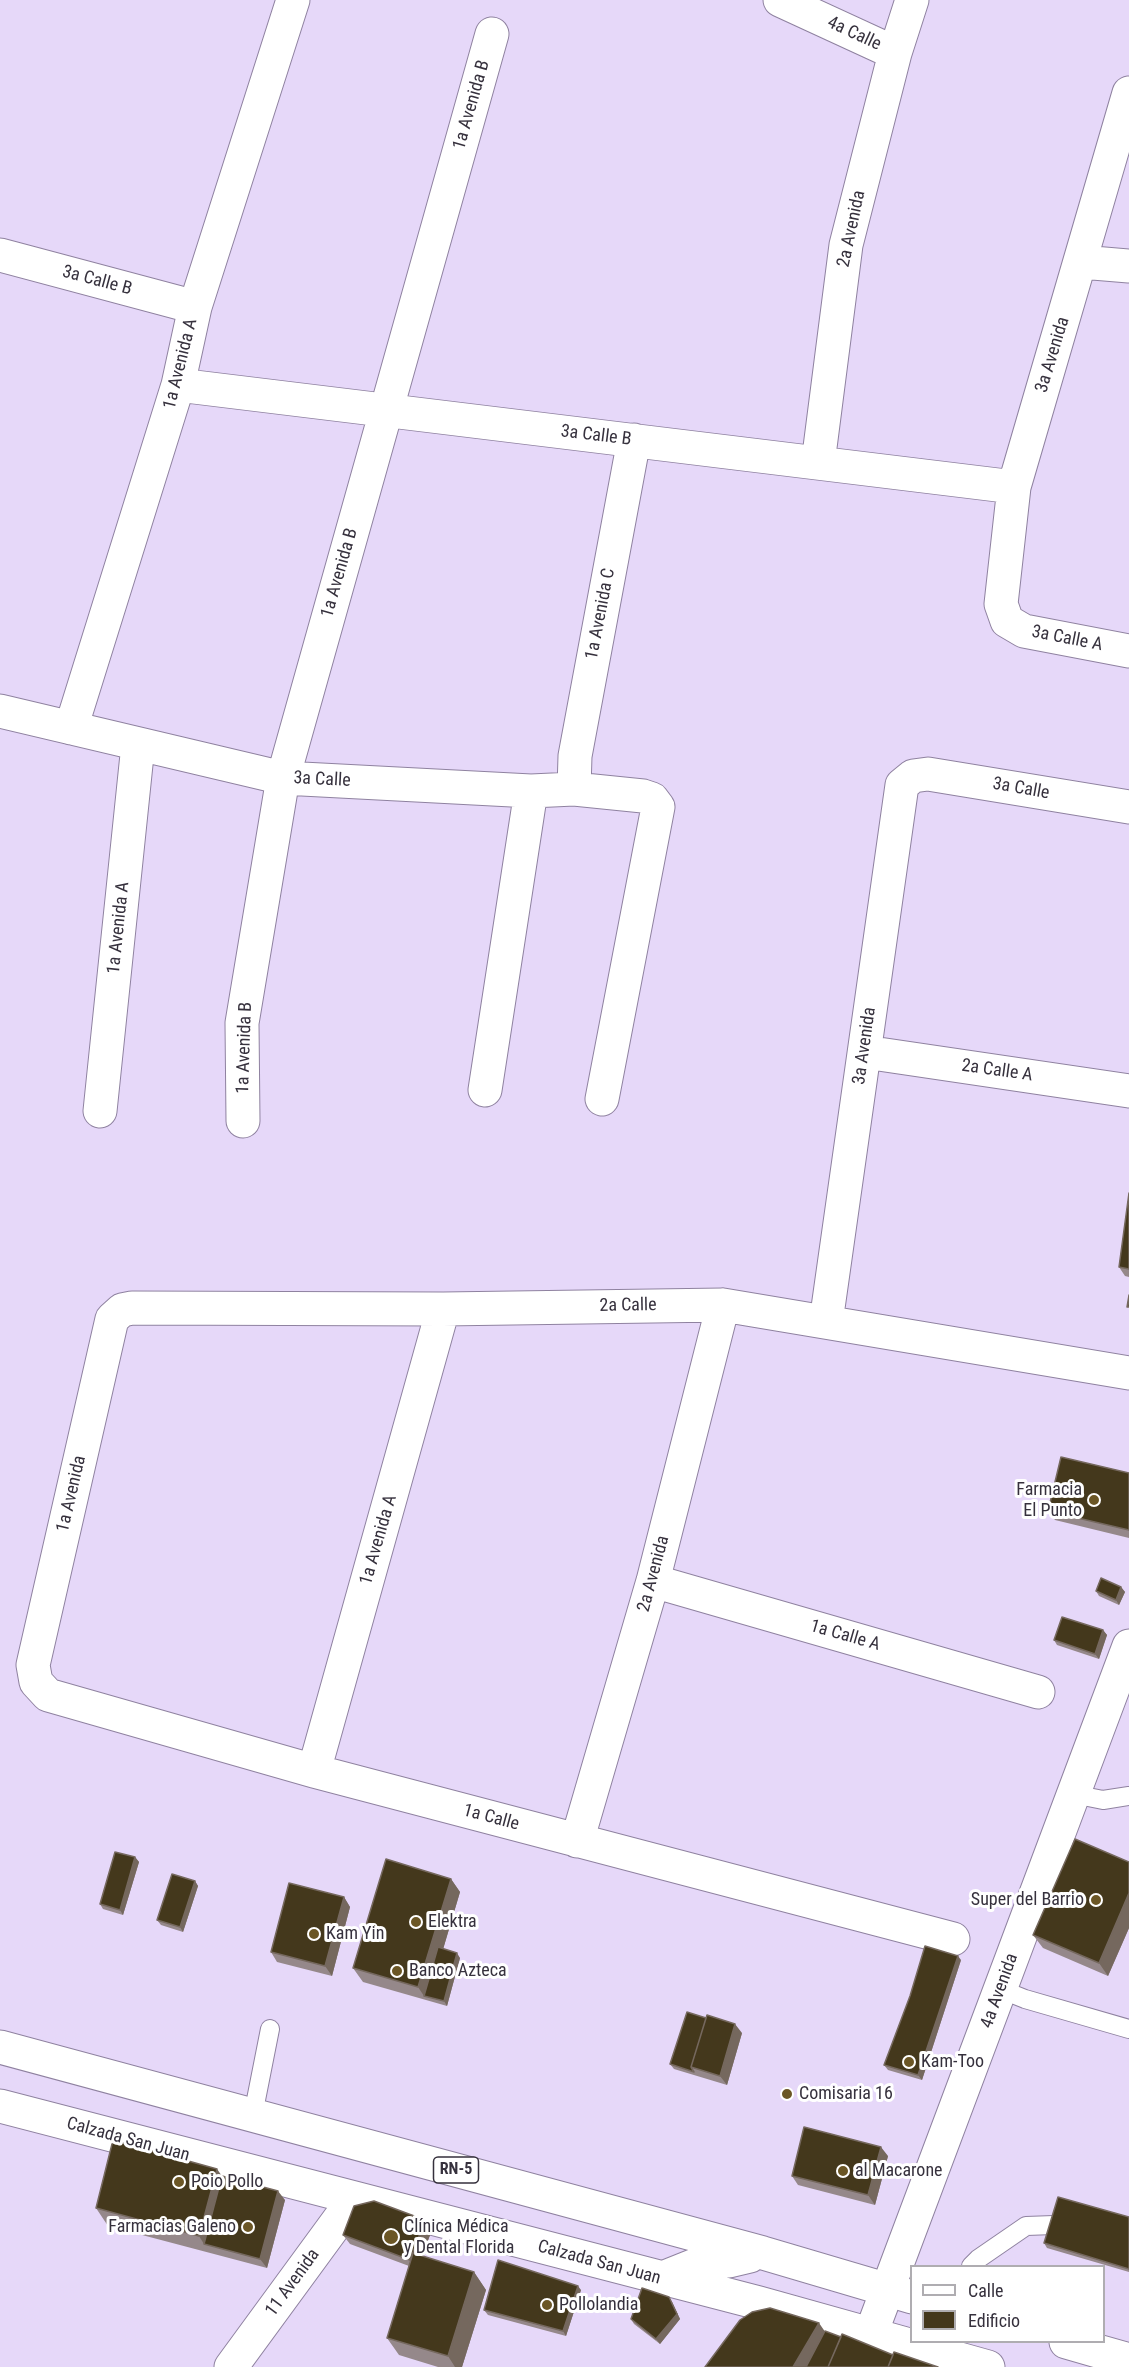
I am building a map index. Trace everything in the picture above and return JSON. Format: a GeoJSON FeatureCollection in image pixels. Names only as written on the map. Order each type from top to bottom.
{"type":"FeatureCollection","features":[{"type":"Feature","properties":{"kind":"street","name":"1a Avenida A"},"geometry":{"type":"LineString","coordinates":[[70,728],[178,385],[195,307],[293,0]]}},
{"type":"Feature","properties":{"kind":"street","name":"4a Calle"},"geometry":{"type":"LineString","coordinates":[[780,0],[895,53]]}},
{"type":"Feature","properties":{"kind":"street","name":"2a Avenida"},"geometry":{"type":"LineString","coordinates":[[818,463],[846,245],[895,53],[912,0]]}},
{"type":"Feature","properties":{"kind":"street","name":"1a Avenida B"},"geometry":{"type":"LineString","coordinates":[[243,1121],[242,1023],[283,778],[492,34]]}},
{"type":"Feature","properties":{"kind":"street","name":"3a Avenida"},"geometry":{"type":"LineString","coordinates":[[1007,621],[1001,604],[1014,487],[1129,93]]}},
{"type":"Feature","properties":{"kind":"street","name":"3a Calle B"},"geometry":{"type":"LineString","coordinates":[[0,255],[195,307]]}},
{"type":"Feature","properties":{"kind":"street"},"geometry":{"type":"LineString","coordinates":[[1081,262],[1129,266]]}},
{"type":"Feature","properties":{"kind":"street","name":"3a Calle B"},"geometry":{"type":"LineString","coordinates":[[178,385],[1014,487]]}},
{"type":"Feature","properties":{"kind":"street","name":"1a Avenida C"},"geometry":{"type":"LineString","coordinates":[[574,789],[575,756],[634,440]]}},
{"type":"Feature","properties":{"kind":"street","name":"3a Calle A"},"geometry":{"type":"LineString","coordinates":[[1007,621],[1024,631],[1129,651]]}},
{"type":"Feature","properties":{"kind":"street","name":"3a Calle"},"geometry":{"type":"LineString","coordinates":[[0,711],[283,778],[531,791],[574,789],[643,796],[652,799],[658,807],[602,1099]]}},
{"type":"Feature","properties":{"kind":"street","name":"1a Avenida A"},"geometry":{"type":"LineString","coordinates":[[100,1111],[138,745]]}},
{"type":"Feature","properties":{"kind":"street","name":"3a Calle"},"geometry":{"type":"LineString","coordinates":[[914,776],[928,774],[1129,807]]}},
{"type":"Feature","properties":{"kind":"street","name":"3a Avenida"},"geometry":{"type":"LineString","coordinates":[[826,1322],[902,784],[914,776]]}},
{"type":"Feature","properties":{"kind":"street"},"geometry":{"type":"LineString","coordinates":[[485,1089],[531,791]]}},
{"type":"Feature","properties":{"kind":"street","name":"2a Calle A"},"geometry":{"type":"LineString","coordinates":[[865,1052],[1129,1090]]}},
{"type":"Feature","properties":{"kind":"street","name":"2a Avenida"},"geometry":{"type":"LineString","coordinates":[[577,1841],[652,1581],[723,1305]]}},
{"type":"Feature","properties":{"kind":"street","name":"2a Calle"},"geometry":{"type":"LineString","coordinates":[[122,1310],[132,1308],[443,1309],[723,1305],[1129,1373]]}},
{"type":"Feature","properties":{"kind":"street","name":"1a Avenida A"},"geometry":{"type":"LineString","coordinates":[[314,1771],[443,1309]]}},
{"type":"Feature","properties":{"kind":"street","name":"1a Avenida"},"geometry":{"type":"LineString","coordinates":[[36,1682],[33,1665],[112,1320],[122,1310]]}},
{"type":"Feature","properties":{"kind":"street","name":"1a Calle A"},"geometry":{"type":"LineString","coordinates":[[652,1581],[1038,1692]]}},
{"type":"Feature","properties":{"kind":"street","name":"4a Avenida"},"geometry":{"type":"LineString","coordinates":[[870,2336],[900,2294],[1000,1989],[1128,1652]]}},
{"type":"Feature","properties":{"kind":"street","name":"1a Calle"},"geometry":{"type":"LineString","coordinates":[[36,1682],[48,1695],[314,1771],[953,1939]]}},
{"type":"Feature","properties":{"kind":"street","name":"RN-5"},"geometry":{"type":"LineString","coordinates":[[0,2047],[763,2253],[900,2294]]}},
{"type":"Feature","properties":{"kind":"street","name":"Calzada San Juan"},"geometry":{"type":"LineString","coordinates":[[0,2106],[759,2303],[870,2336],[988,2367]]}},
{"type":"Feature","properties":{"kind":"street","name":"11 Avenida"},"geometry":{"type":"LineString","coordinates":[[231,2367],[354,2199]]}},
{"type":"Feature","properties":{"kind":"street"},"geometry":{"type":"LineString","coordinates":[[660,2279],[705,2261],[729,2261],[763,2253]]}},
{"type":"Feature","properties":{"kind":"street"},"geometry":{"type":"LineString","coordinates":[[739,2331],[759,2303]]}},
{"type":"Feature","properties":{"kind":"street"},"geometry":{"type":"LineString","coordinates":[[1070,2343],[1129,2360]]}},
{"type":"Feature","properties":{"kind":"lane"},"geometry":{"type":"LineString","coordinates":[[1073,1794],[1103,1800],[1129,1796]]}},
{"type":"Feature","properties":{"kind":"lane"},"geometry":{"type":"LineString","coordinates":[[1000,1989],[1025,2000],[1129,2029]]}},
{"type":"Feature","properties":{"kind":"lane"},"geometry":{"type":"LineString","coordinates":[[253,2115],[270,2029]]}},
{"type":"Feature","properties":{"kind":"lane"},"geometry":{"type":"LineString","coordinates":[[972,2265],[1026,2226],[1054,2225]]}},
{"type":"Feature","properties":{"kind":"building"},"geometry":{"type":"Polygon","coordinates":[[[1129,1193],[1129,1269],[1119,1267],[1129,1193]]]}},
{"type":"Feature","properties":{"kind":"building","name":"Farmacia El Punto"},"geometry":{"type":"Polygon","coordinates":[[[1061,1457],[1129,1473],[1129,1530],[1048,1511],[1061,1457]]]}},
{"type":"Feature","properties":{"kind":"building"},"geometry":{"type":"Polygon","coordinates":[[[1101,1578],[1121,1587],[1116,1600],[1096,1591],[1101,1578]]]}},
{"type":"Feature","properties":{"kind":"building"},"geometry":{"type":"Polygon","coordinates":[[[1062,1617],[1103,1630],[1095,1654],[1054,1640],[1062,1617]]]}},
{"type":"Feature","properties":{"kind":"building","name":"Super del Barrio"},"geometry":{"type":"Polygon","coordinates":[[[1075,1839],[1129,1862],[1129,1893],[1099,1963],[1033,1935],[1075,1839]]]}},
{"type":"Feature","properties":{"kind":"building"},"geometry":{"type":"Polygon","coordinates":[[[115,1852],[135,1857],[120,1910],[100,1904],[115,1852]]]}},
{"type":"Feature","properties":{"kind":"building","name":"Elektra"},"geometry":{"type":"Polygon","coordinates":[[[386,1859],[451,1879],[418,1987],[353,1968],[386,1859]]]}},
{"type":"Feature","properties":{"kind":"building"},"geometry":{"type":"Polygon","coordinates":[[[172,1874],[195,1881],[180,1927],[157,1920],[172,1874]]]}},
{"type":"Feature","properties":{"kind":"building","name":"Kam Yin"},"geometry":{"type":"Polygon","coordinates":[[[289,1883],[344,1897],[325,1966],[271,1952],[289,1883]]]}},
{"type":"Feature","properties":{"kind":"building"},"geometry":{"type":"Polygon","coordinates":[[[925,1946],[958,1956],[918,2075],[884,2065],[910,1996],[925,1946]]]}},
{"type":"Feature","properties":{"kind":"building"},"geometry":{"type":"Polygon","coordinates":[[[438,1947],[457,1953],[444,2001],[424,1996],[438,1947]]]}},
{"type":"Feature","properties":{"kind":"building"},"geometry":{"type":"Polygon","coordinates":[[[687,2012],[706,2018],[691,2067],[694,2072],[670,2064],[687,2012]]]}},
{"type":"Feature","properties":{"kind":"building"},"geometry":{"type":"Polygon","coordinates":[[[707,2015],[735,2024],[720,2076],[691,2067],[707,2015]]]}},
{"type":"Feature","properties":{"kind":"building","name":"al Macarone"},"geometry":{"type":"Polygon","coordinates":[[[804,2127],[881,2147],[868,2195],[792,2176],[804,2127]]]}},
{"type":"Feature","properties":{"kind":"building"},"geometry":{"type":"Polygon","coordinates":[[[113,2140],[217,2169],[199,2236],[96,2208],[113,2140]]]}},
{"type":"Feature","properties":{"kind":"building","name":"Farmacias Galeno"},"geometry":{"type":"Polygon","coordinates":[[[222,2176],[278,2191],[260,2259],[204,2244],[222,2176]]]}},
{"type":"Feature","properties":{"kind":"building"},"geometry":{"type":"Polygon","coordinates":[[[1058,2197],[1129,2217],[1129,2269],[1044,2243],[1058,2197]]]}},
{"type":"Feature","properties":{"kind":"building","name":"Clínica Médica y Dental Florida"},"geometry":{"type":"Polygon","coordinates":[[[374,2201],[425,2220],[410,2260],[343,2235],[354,2206],[374,2201]]]}},
{"type":"Feature","properties":{"kind":"building"},"geometry":{"type":"Polygon","coordinates":[[[413,2253],[474,2272],[448,2356],[387,2338],[413,2253]]]}},
{"type":"Feature","properties":{"kind":"building"},"geometry":{"type":"Polygon","coordinates":[[[498,2260],[578,2286],[563,2331],[484,2310],[498,2260]]]}},
{"type":"Feature","properties":{"kind":"building"},"geometry":{"type":"Polygon","coordinates":[[[642,2288],[669,2297],[677,2314],[656,2339],[631,2319],[642,2288]]]}},
{"type":"Feature","properties":{"kind":"building"},"geometry":{"type":"Polygon","coordinates":[[[770,2308],[819,2323],[793,2367],[705,2367],[740,2320],[752,2312],[770,2308]]]}},
{"type":"Feature","properties":{"kind":"building"},"geometry":{"type":"Polygon","coordinates":[[[825,2331],[841,2337],[828,2367],[806,2367],[825,2331]]]}},
{"type":"Feature","properties":{"kind":"building"},"geometry":{"type":"Polygon","coordinates":[[[842,2334],[893,2355],[888,2367],[828,2367],[842,2334]]]}},
{"type":"Feature","properties":{"kind":"building"},"geometry":{"type":"Polygon","coordinates":[[[894,2352],[938,2367],[888,2367],[894,2352]]]}},
{"type":"Feature","properties":{"kind":"place","name":"Farmacia El Punto"},"geometry":{"type":"Point","coordinates":[1094,1500]}},
{"type":"Feature","properties":{"kind":"place","name":"Super del Barrio"},"geometry":{"type":"Point","coordinates":[1096,1900]}},
{"type":"Feature","properties":{"kind":"place","name":"Elektra"},"geometry":{"type":"Point","coordinates":[416,1922]}},
{"type":"Feature","properties":{"kind":"place","name":"Kam Yin"},"geometry":{"type":"Point","coordinates":[314,1934]}},
{"type":"Feature","properties":{"kind":"place","name":"Banco Azteca"},"geometry":{"type":"Point","coordinates":[397,1971]}},
{"type":"Feature","properties":{"kind":"place","name":"Kam-Too"},"geometry":{"type":"Point","coordinates":[909,2062]}},
{"type":"Feature","properties":{"kind":"place","name":"Comisaria 16"},"geometry":{"type":"Point","coordinates":[787,2094]}},
{"type":"Feature","properties":{"kind":"place","name":"al Macarone"},"geometry":{"type":"Point","coordinates":[843,2171]}},
{"type":"Feature","properties":{"kind":"place","name":"Poio Pollo"},"geometry":{"type":"Point","coordinates":[179,2182]}},
{"type":"Feature","properties":{"kind":"place","name":"Farmacias Galeno"},"geometry":{"type":"Point","coordinates":[248,2227]}},
{"type":"Feature","properties":{"kind":"place","name":"Clínica Médica y Dental Florida"},"geometry":{"type":"Point","coordinates":[391,2237]}},
{"type":"Feature","properties":{"kind":"place","name":"Pollolandia"},"geometry":{"type":"Point","coordinates":[547,2305]}}]}
